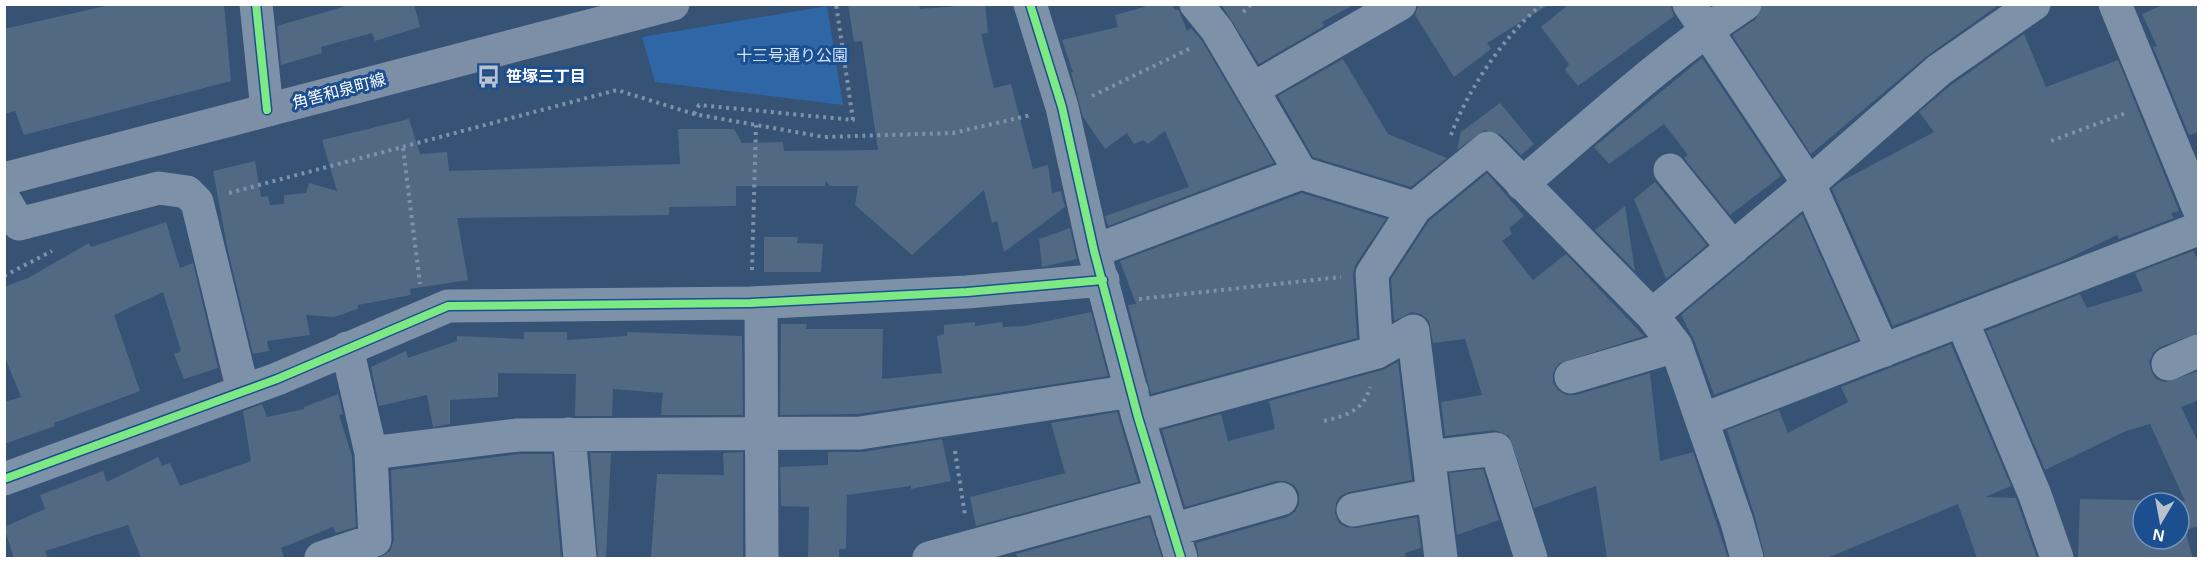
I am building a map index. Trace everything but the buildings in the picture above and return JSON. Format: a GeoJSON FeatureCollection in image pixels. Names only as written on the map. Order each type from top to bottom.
{"type":"FeatureCollection","features":[{"type":"Feature","properties":{"kind":"main road","name":"角筈和泉町線"},"geometry":{"type":"LineString","coordinates":[[4,179],[673,4]]}},
{"type":"Feature","properties":{"kind":"street"},"geometry":{"type":"LineString","coordinates":[[256,4],[267,110]]}},
{"type":"Feature","properties":{"kind":"street"},"geometry":{"type":"LineString","coordinates":[[1196,4],[1217,30],[1301,173],[1415,208]]}},
{"type":"Feature","properties":{"kind":"street"},"geometry":{"type":"LineString","coordinates":[[1253,89],[1400,4]]}},
{"type":"Feature","properties":{"kind":"street"},"geometry":{"type":"LineString","coordinates":[[1522,184],[1645,78],[1698,17],[1745,4]]}},
{"type":"Feature","properties":{"kind":"street"},"geometry":{"type":"LineString","coordinates":[[1652,315],[1809,184],[1939,70],[2034,4]]}},
{"type":"Feature","properties":{"kind":"street"},"geometry":{"type":"LineString","coordinates":[[2115,4],[2199,207]]}},
{"type":"Feature","properties":{"kind":"street"},"geometry":{"type":"LineString","coordinates":[[1041,5],[1062,107],[1102,277],[1160,495],[1176,544],[1281,499]]}},
{"type":"Feature","properties":{"kind":"street"},"geometry":{"type":"LineString","coordinates":[[1698,17],[1809,184],[1883,351]]}},
{"type":"Feature","properties":{"kind":"street"},"geometry":{"type":"LineString","coordinates":[[1377,352],[1372,274],[1415,208],[1488,148],[1652,315],[1676,346],[1747,558]]}},
{"type":"Feature","properties":{"kind":"street"},"geometry":{"type":"LineString","coordinates":[[1670,170],[1733,248]]}},
{"type":"Feature","properties":{"kind":"street"},"geometry":{"type":"LineString","coordinates":[[4,479],[243,391],[448,306],[756,303],[968,292],[1102,277],[1301,173]]}},
{"type":"Feature","properties":{"kind":"street"},"geometry":{"type":"LineString","coordinates":[[4,200],[19,224],[159,188],[187,192],[197,202],[243,391]]}},
{"type":"Feature","properties":{"kind":"street"},"geometry":{"type":"LineString","coordinates":[[1702,420],[2199,229]]}},
{"type":"Feature","properties":{"kind":"street"},"geometry":{"type":"LineString","coordinates":[[756,303],[763,432],[762,558]]}},
{"type":"Feature","properties":{"kind":"street"},"geometry":{"type":"LineString","coordinates":[[1962,321],[2035,495],[2057,558]]}},
{"type":"Feature","properties":{"kind":"street"},"geometry":{"type":"LineString","coordinates":[[371,453],[518,435],[860,433],[949,418],[1135,404],[1377,352],[1413,331],[1441,558]]}},
{"type":"Feature","properties":{"kind":"street"},"geometry":{"type":"LineString","coordinates":[[1571,377],[1676,346]]}},
{"type":"Feature","properties":{"kind":"street"},"geometry":{"type":"LineString","coordinates":[[321,558],[375,540],[371,453],[347,348]]}},
{"type":"Feature","properties":{"kind":"street"},"geometry":{"type":"LineString","coordinates":[[2168,364],[2199,351]]}},
{"type":"Feature","properties":{"kind":"street"},"geometry":{"type":"LineString","coordinates":[[569,434],[580,558]]}},
{"type":"Feature","properties":{"kind":"street"},"geometry":{"type":"LineString","coordinates":[[1429,457],[1496,449],[1531,558]]}},
{"type":"Feature","properties":{"kind":"street"},"geometry":{"type":"LineString","coordinates":[[929,558],[1160,495]]}},
{"type":"Feature","properties":{"kind":"street"},"geometry":{"type":"LineString","coordinates":[[1353,510],[1433,495]]}},
{"type":"Feature","properties":{"kind":"path"},"geometry":{"type":"LineString","coordinates":[[694,114],[699,105],[853,120],[836,4]]}},
{"type":"Feature","properties":{"kind":"path"},"geometry":{"type":"LineString","coordinates":[[197,202],[617,90],[694,114],[824,137],[953,133],[1078,102],[1212,38],[1217,30],[1252,4]]}},
{"type":"Feature","properties":{"kind":"path"},"geometry":{"type":"LineString","coordinates":[[1450,138],[1462,107],[1520,23],[1542,4]]}},
{"type":"Feature","properties":{"kind":"path"},"geometry":{"type":"LineString","coordinates":[[2051,141],[2155,102]]}},
{"type":"Feature","properties":{"kind":"path"},"geometry":{"type":"LineString","coordinates":[[756,125],[756,303]]}},
{"type":"Feature","properties":{"kind":"path"},"geometry":{"type":"LineString","coordinates":[[402,148],[413,243],[426,315]]}},
{"type":"Feature","properties":{"kind":"path"},"geometry":{"type":"LineString","coordinates":[[1102,277],[1155,298],[1372,274]]}},
{"type":"Feature","properties":{"kind":"path"},"geometry":{"type":"LineString","coordinates":[[1324,421],[1347,416],[1362,406],[1370,392],[1377,352]]}},
{"type":"Feature","properties":{"kind":"path"},"geometry":{"type":"LineString","coordinates":[[949,418],[969,548]]}},
{"type":"Feature","properties":{"kind":"green space","name":"十三号通り公園"},"geometry":{"type":"Polygon","coordinates":[[[827,6],[843,105],[655,82],[642,37],[827,6]]]}},
{"type":"Feature","properties":{"kind":"cycle path"},"geometry":{"type":"LineString","coordinates":[[256,4],[267,110]]}},
{"type":"Feature","properties":{"kind":"cycle path"},"geometry":{"type":"LineString","coordinates":[[1030,4],[1062,107],[1094,251],[1138,417],[1181,558]]}},
{"type":"Feature","properties":{"kind":"cycle path"},"geometry":{"type":"LineString","coordinates":[[4,479],[277,379],[448,306],[751,303],[967,292],[1103,280]]}},
{"type":"Feature","properties":{"kind":"place","name":"笹塚三丁目"},"geometry":{"type":"Point","coordinates":[488,76]}}]}
